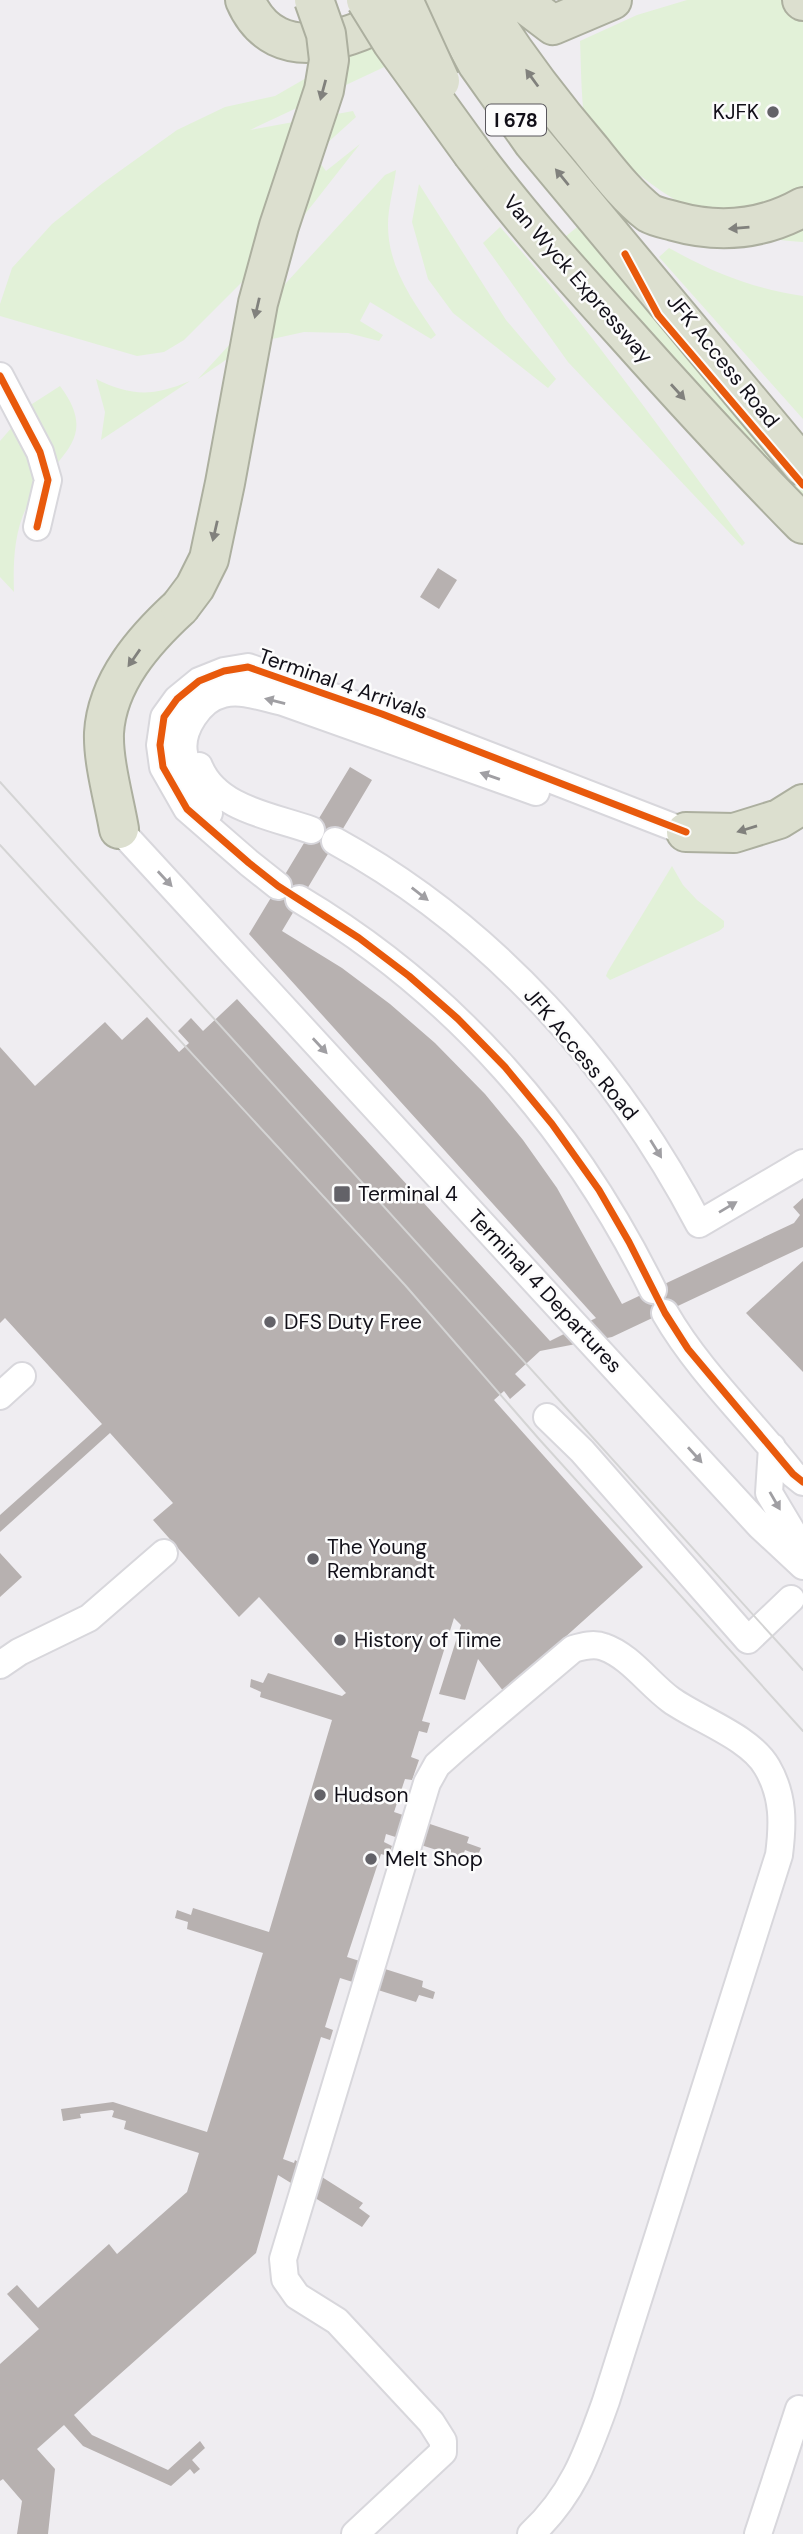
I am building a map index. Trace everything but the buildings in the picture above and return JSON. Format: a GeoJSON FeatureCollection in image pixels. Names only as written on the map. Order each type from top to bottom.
{"type":"FeatureCollection","features":[{"type":"Feature","properties":{"kind":"highway"},"geometry":{"type":"LineString","coordinates":[[245,0],[258,21],[275,35],[296,44],[357,34],[421,0]]}},
{"type":"Feature","properties":{"kind":"highway"},"geometry":{"type":"LineString","coordinates":[[119,829],[104,734],[109,705],[118,681],[147,640],[180,607],[195,587],[209,559],[258,303],[279,226],[324,90],[329,60],[326,34],[314,0]]}},
{"type":"Feature","properties":{"kind":"highway"},"geometry":{"type":"LineString","coordinates":[[366,0],[391,42],[473,154]]}},
{"type":"Feature","properties":{"kind":"highway","name":"Van Wyck Expressway"},"geometry":{"type":"LineString","coordinates":[[403,0],[473,154],[502,192],[566,269],[719,438],[803,524]]}},
{"type":"Feature","properties":{"kind":"highway","name":"I 678"},"geometry":{"type":"LineString","coordinates":[[443,0],[495,90],[540,150],[803,466]]}},
{"type":"Feature","properties":{"kind":"highway"},"geometry":{"type":"LineString","coordinates":[[480,0],[552,106],[610,173],[651,214],[695,227],[721,230],[754,227],[783,218],[803,207]]}},
{"type":"Feature","properties":{"kind":"highway"},"geometry":{"type":"LineString","coordinates":[[520,0],[553,25],[612,0]]}},
{"type":"Feature","properties":{"kind":"highway"},"geometry":{"type":"LineString","coordinates":[[686,832],[734,833],[779,819],[803,804]]}},
{"type":"Feature","properties":{"kind":"street","name":"JFK Access Road"},"geometry":{"type":"LineString","coordinates":[[615,242],[658,314],[803,485]]}},
{"type":"Feature","properties":{"kind":"street"},"geometry":{"type":"LineString","coordinates":[[0,376],[40,452],[48,480],[37,527]]}},
{"type":"Feature","properties":{"kind":"street","name":"Terminal 4 Arrivals"},"geometry":{"type":"LineString","coordinates":[[686,832],[382,714],[248,667],[224,671],[199,681],[177,699],[164,717],[160,745],[163,767],[187,809],[288,892],[359,938],[409,976],[458,1019],[505,1067],[586,1171],[624,1233],[659,1301],[695,1357],[800,1484]]}},
{"type":"Feature","properties":{"kind":"street"},"geometry":{"type":"LineString","coordinates":[[227,844],[197,795],[183,750],[191,718],[204,702],[223,693],[247,694],[283,702],[604,816],[686,832]]}},
{"type":"Feature","properties":{"kind":"street","name":"JFK Access Road"},"geometry":{"type":"LineString","coordinates":[[191,718],[192,748],[201,771],[213,789],[227,801],[323,835],[413,889],[483,946],[541,1001],[628,1107],[671,1173],[699,1224],[803,1163]]}},
{"type":"Feature","properties":{"kind":"street","name":"Terminal 4 Departures"},"geometry":{"type":"LineString","coordinates":[[119,829],[760,1526],[803,1566]]}},
{"type":"Feature","properties":{"kind":"street"},"geometry":{"type":"LineString","coordinates":[[0,1396],[22,1377]]}},
{"type":"Feature","properties":{"kind":"street"},"geometry":{"type":"LineString","coordinates":[[547,1417],[582,1451],[748,1640],[790,1599]]}},
{"type":"Feature","properties":{"kind":"street"},"geometry":{"type":"LineString","coordinates":[[772,1447],[769,1493],[803,1550]]}},
{"type":"Feature","properties":{"kind":"street"},"geometry":{"type":"LineString","coordinates":[[0,1665],[19,1652],[89,1618],[164,1553]]}},
{"type":"Feature","properties":{"kind":"street"},"geometry":{"type":"LineString","coordinates":[[355,2534],[443,2452],[443,2441],[431,2422],[337,2321],[297,2296],[288,2286],[282,2269],[283,2259],[427,1783],[437,1765],[573,1649],[595,1645],[620,1655],[672,1701],[761,1758],[779,1795],[783,1822],[779,1856],[606,2402],[575,2482],[531,2534]]}},
{"type":"Feature","properties":{"kind":"street"},"geometry":{"type":"LineString","coordinates":[[758,2534],[799,2409]]}},
{"type":"Feature","properties":{"kind":"shaded area"},"geometry":{"type":"Polygon","coordinates":[[[0,0],[803,0],[803,2534],[0,2534],[0,0]]]}},
{"type":"Feature","properties":{"kind":"green space"},"geometry":{"type":"Polygon","coordinates":[[[687,0],[803,0],[803,242],[753,234],[705,216],[661,191],[641,176],[587,126],[582,99],[580,41],[637,15],[687,0]]]}},
{"type":"Feature","properties":{"kind":"green space"},"geometry":{"type":"Polygon","coordinates":[[[405,37],[395,62],[250,130],[353,111],[356,117],[314,155],[326,171],[360,144],[302,218],[184,340],[164,352],[137,356],[0,316],[0,304],[12,268],[52,224],[103,183],[177,130],[225,107],[275,96],[334,62],[405,37]]]}},
{"type":"Feature","properties":{"kind":"green space"},"geometry":{"type":"Polygon","coordinates":[[[396,170],[388,218],[392,256],[403,283],[436,335],[431,339],[370,302],[360,321],[383,335],[379,341],[348,333],[304,332],[249,344],[198,379],[385,175],[396,170]]]}},
{"type":"Feature","properties":{"kind":"green space"},"geometry":{"type":"Polygon","coordinates":[[[419,184],[506,320],[556,379],[548,388],[453,313],[428,279],[412,222],[419,184]]]}},
{"type":"Feature","properties":{"kind":"green space"},"geometry":{"type":"Polygon","coordinates":[[[582,223],[803,478],[803,501],[639,324],[565,237],[582,223]]]}},
{"type":"Feature","properties":{"kind":"green space"},"geometry":{"type":"Polygon","coordinates":[[[500,227],[565,303],[626,382],[745,543],[742,546],[568,362],[483,243],[500,227]]]}},
{"type":"Feature","properties":{"kind":"green space"},"geometry":{"type":"Polygon","coordinates":[[[669,248],[733,278],[766,289],[803,296],[803,419],[659,257],[669,248]]]}},
{"type":"Feature","properties":{"kind":"green space"},"geometry":{"type":"Polygon","coordinates":[[[96,379],[121,389],[143,392],[165,390],[190,381],[101,440],[105,412],[96,379]]]}},
{"type":"Feature","properties":{"kind":"green space"},"geometry":{"type":"Polygon","coordinates":[[[60,386],[72,405],[76,421],[75,435],[39,486],[24,513],[16,546],[14,592],[0,577],[0,441],[32,404],[60,386]]]}},
{"type":"Feature","properties":{"kind":"green space"},"geometry":{"type":"Polygon","coordinates":[[[672,866],[683,885],[724,921],[724,927],[610,980],[606,976],[608,971],[672,866]]]}},
{"type":"Feature","properties":{"kind":"tram line"},"geometry":{"type":"LineString","coordinates":[[0,782],[803,1670]]}},
{"type":"Feature","properties":{"kind":"tram line"},"geometry":{"type":"LineString","coordinates":[[0,845],[405,1285],[539,1439],[803,1731]]}},
{"type":"Feature","properties":{"kind":"cycle path"},"geometry":{"type":"LineString","coordinates":[[625,254],[658,315],[803,485]]}},
{"type":"Feature","properties":{"kind":"cycle path"},"geometry":{"type":"LineString","coordinates":[[0,376],[40,452],[48,480],[37,527]]}},
{"type":"Feature","properties":{"kind":"cycle path"},"geometry":{"type":"LineString","coordinates":[[686,832],[382,714],[248,667],[224,671],[199,681],[177,699],[164,717],[160,745],[163,767],[187,809],[278,886],[359,938],[409,976],[458,1019],[505,1067],[552,1124],[599,1190],[665,1313],[688,1349],[793,1474],[803,1482]]}},
{"type":"Feature","properties":{"kind":"place","name":"KJFK"},"geometry":{"type":"Point","coordinates":[773,112]}},
{"type":"Feature","properties":{"kind":"place","name":"Terminal 4"},"geometry":{"type":"Point","coordinates":[342,1194]}},
{"type":"Feature","properties":{"kind":"place","name":"DFS Duty Free"},"geometry":{"type":"Point","coordinates":[270,1322]}},
{"type":"Feature","properties":{"kind":"place","name":"The Young Rembrandt"},"geometry":{"type":"Point","coordinates":[313,1559]}},
{"type":"Feature","properties":{"kind":"place","name":"History of Time"},"geometry":{"type":"Point","coordinates":[340,1640]}},
{"type":"Feature","properties":{"kind":"place","name":"Hudson"},"geometry":{"type":"Point","coordinates":[320,1795]}},
{"type":"Feature","properties":{"kind":"place","name":"Melt Shop"},"geometry":{"type":"Point","coordinates":[371,1859]}}]}
